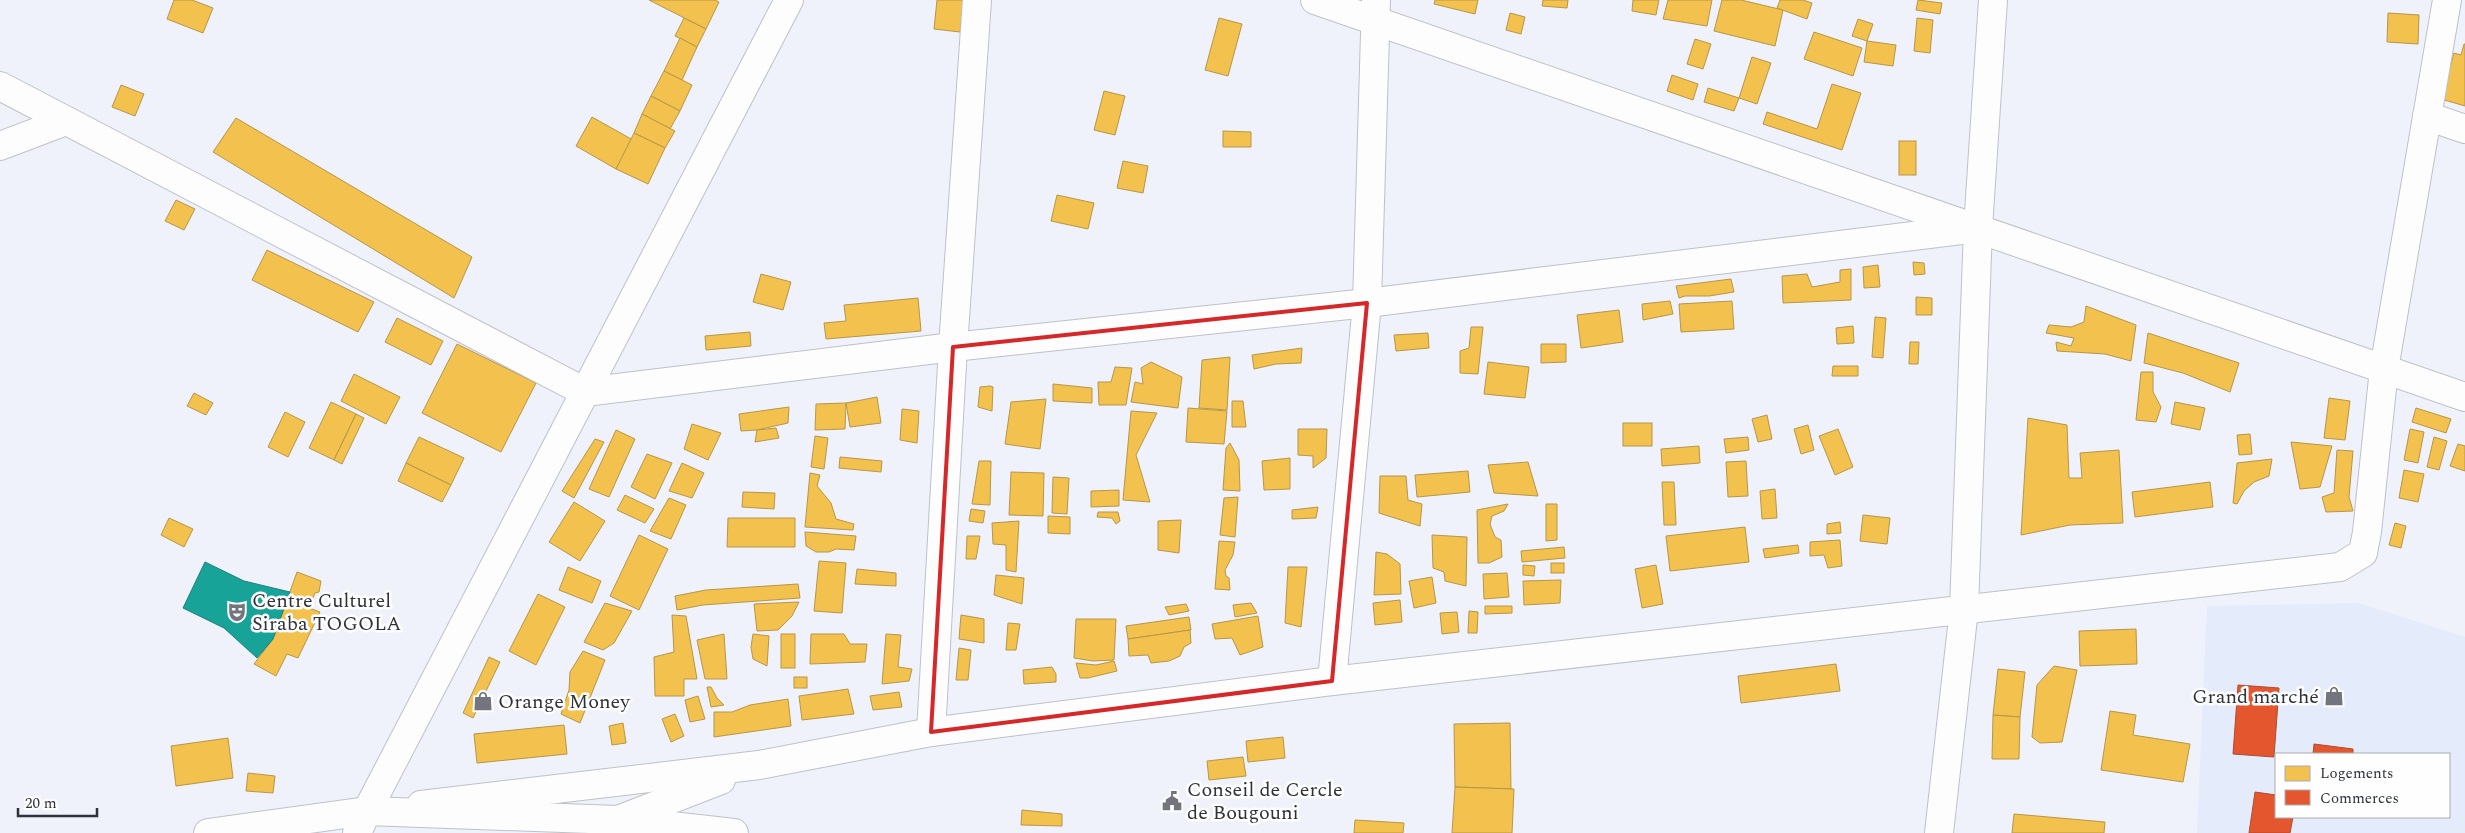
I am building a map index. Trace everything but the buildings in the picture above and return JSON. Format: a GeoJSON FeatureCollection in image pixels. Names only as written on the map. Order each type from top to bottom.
{"type":"FeatureCollection","features":[{"type":"Feature","properties":{"kind":"street"},"geometry":{"type":"LineString","coordinates":[[362,822],[789,0]]}},
{"type":"Feature","properties":{"kind":"street"},"geometry":{"type":"LineString","coordinates":[[931,732],[953,347],[977,0]]}},
{"type":"Feature","properties":{"kind":"street"},"geometry":{"type":"LineString","coordinates":[[1315,0],[1375,10],[1978,228],[2465,397]]}},
{"type":"Feature","properties":{"kind":"street"},"geometry":{"type":"LineString","coordinates":[[1939,833],[1964,609],[1978,228],[1992,0]]}},
{"type":"Feature","properties":{"kind":"street"},"geometry":{"type":"LineString","coordinates":[[208,833],[362,822],[758,765],[931,732],[1332,681],[2340,567],[2363,553],[2367,532],[2384,369],[2447,0]]}},
{"type":"Feature","properties":{"kind":"street"},"geometry":{"type":"LineString","coordinates":[[1332,681],[1367,302],[1375,10]]}},
{"type":"Feature","properties":{"kind":"street"},"geometry":{"type":"LineString","coordinates":[[0,86],[585,392],[953,347],[1367,302],[1978,228]]}},
{"type":"Feature","properties":{"kind":"street"},"geometry":{"type":"LineString","coordinates":[[2427,116],[2465,129]]}},
{"type":"Feature","properties":{"kind":"street"},"geometry":{"type":"LineString","coordinates":[[0,146],[66,120]]}},
{"type":"Feature","properties":{"kind":"street"},"geometry":{"type":"LineString","coordinates":[[617,826],[758,765]]}},
{"type":"Feature","properties":{"kind":"street"},"geometry":{"type":"LineString","coordinates":[[362,822],[617,826],[734,833]]}},
{"type":"Feature","properties":{"kind":"highlighted area"},"geometry":{"type":"Polygon","coordinates":[[[1367,303],[1332,681],[931,732],[953,347],[1367,303]]]}},
{"type":"Feature","properties":{"kind":"shaded area","name":"Grand marché"},"geometry":{"type":"Polygon","coordinates":[[[2359,603],[2465,637],[2465,833],[2197,833],[2207,606],[2359,603]]]}},
{"type":"Feature","properties":{"kind":"place","name":"Centre Culturel Siraba TOGOLA"},"geometry":{"type":"Point","coordinates":[237,612]}},
{"type":"Feature","properties":{"kind":"place","name":"Grand marché"},"geometry":{"type":"Point","coordinates":[2334,696]}},
{"type":"Feature","properties":{"kind":"place","name":"Orange Money"},"geometry":{"type":"Point","coordinates":[483,701]}},
{"type":"Feature","properties":{"kind":"place","name":"Conseil de Cercle de Bougouni"},"geometry":{"type":"Point","coordinates":[1172,801]}}]}
